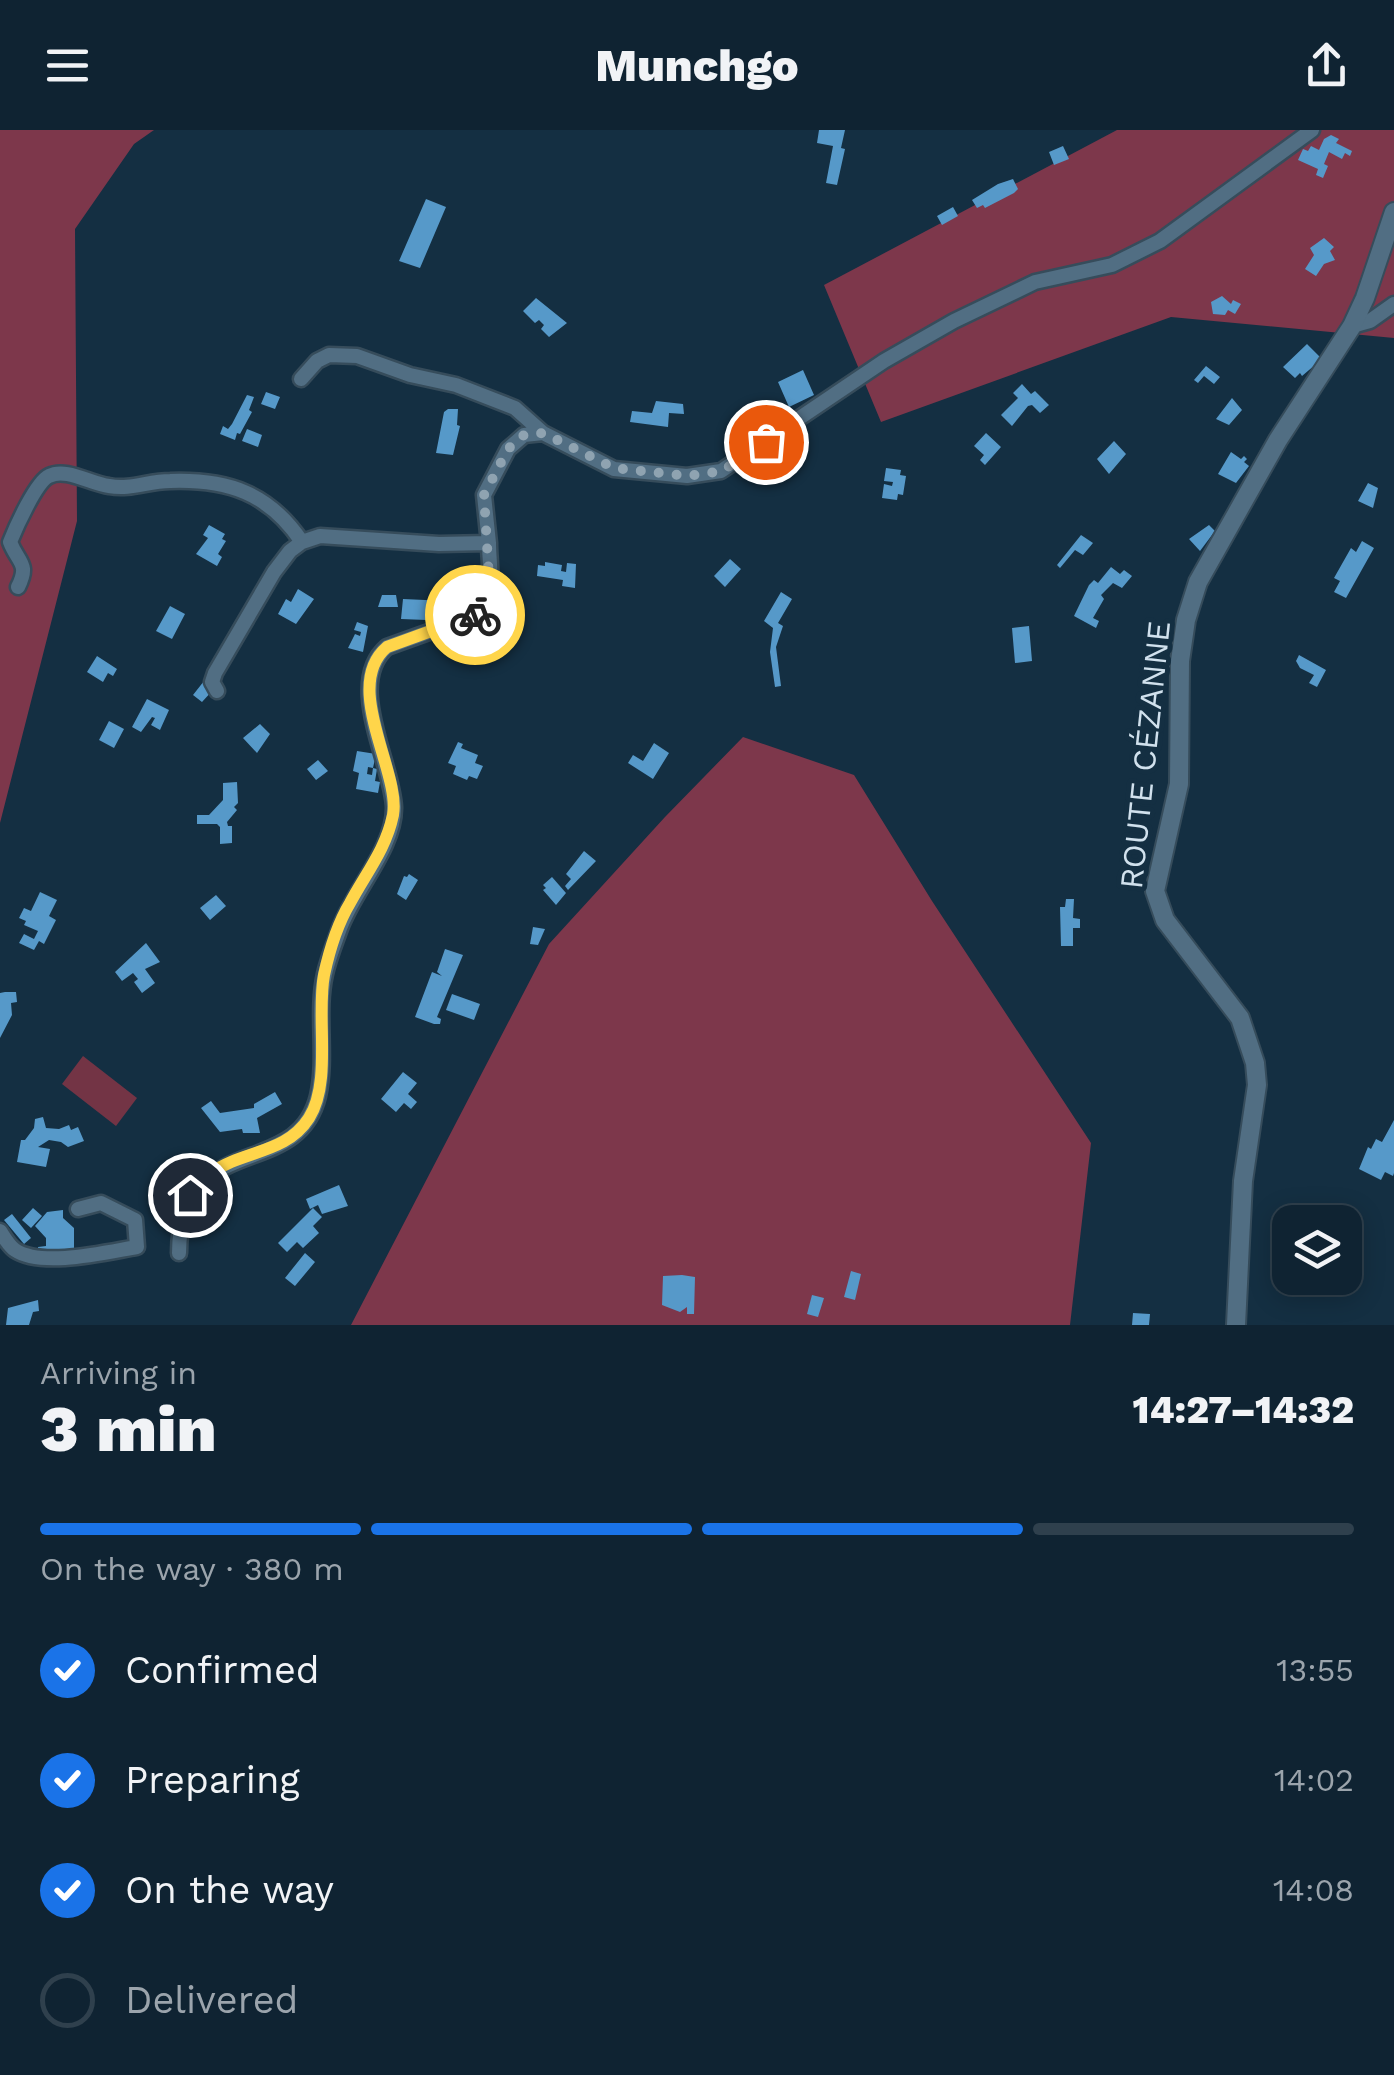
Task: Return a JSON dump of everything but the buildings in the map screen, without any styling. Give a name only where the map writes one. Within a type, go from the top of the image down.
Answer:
[{"type":"street","points":[[301,378],[317,361],[340,354],[456,385],[515,408],[543,433],[614,468],[688,476],[722,471],[884,361],[954,321],[1036,282],[1112,265],[1160,241],[1312,130]]},
{"type":"street","name":"ROUTE CÉZANNE","points":[[1236,1325],[1243,1181],[1257,1085],[1255,1064],[1240,1018],[1166,920],[1155,891],[1179,784],[1180,660],[1186,620],[1198,582],[1278,440],[1352,326],[1394,212]]},
{"type":"street","points":[[1352,326],[1370,322],[1394,304]]},
{"type":"street","points":[[178,1253],[190,1195],[212,1172],[286,1142],[309,1118],[318,1094],[324,976],[348,906],[388,838],[394,808],[372,718],[371,688],[378,654],[387,647],[476,614],[484,607],[490,595],[484,495],[508,449],[524,435],[543,433]]},
{"type":"street","points":[[18,587],[23,565],[10,542],[39,485],[55,474],[133,488],[168,481],[225,486],[250,493],[276,509],[302,542]]},
{"type":"street","points":[[216,691],[212,682],[215,673],[274,572],[302,542],[320,536],[439,544],[489,543]]},
{"type":"street","points":[[0,1231],[14,1250],[36,1257],[77,1257],[137,1247],[135,1220],[101,1203],[78,1210]]},
{"type":"shaded area","points":[[0,130],[154,130],[134,144],[75,229],[77,521],[0,823]]},
{"type":"shaded area","points":[[1117,130],[1394,130],[1394,338],[1171,317],[881,422],[824,285]]},
{"type":"shaded area","points":[[743,737],[854,775],[1091,1143],[1070,1325],[351,1325],[549,944]]},
{"type":"shaded area","points":[[83,1056],[137,1098],[116,1126],[62,1084]]},
{"type":"way so far","points":[[475,615],[490,595],[484,495],[508,449],[524,435],[543,433],[614,468],[688,476],[722,471],[766,442]]},
{"type":"route","points":[[190,1195],[212,1172],[286,1142],[309,1118],[318,1094],[324,976],[348,906],[388,838],[394,808],[372,718],[371,688],[378,654],[387,647],[475,615]]}]
